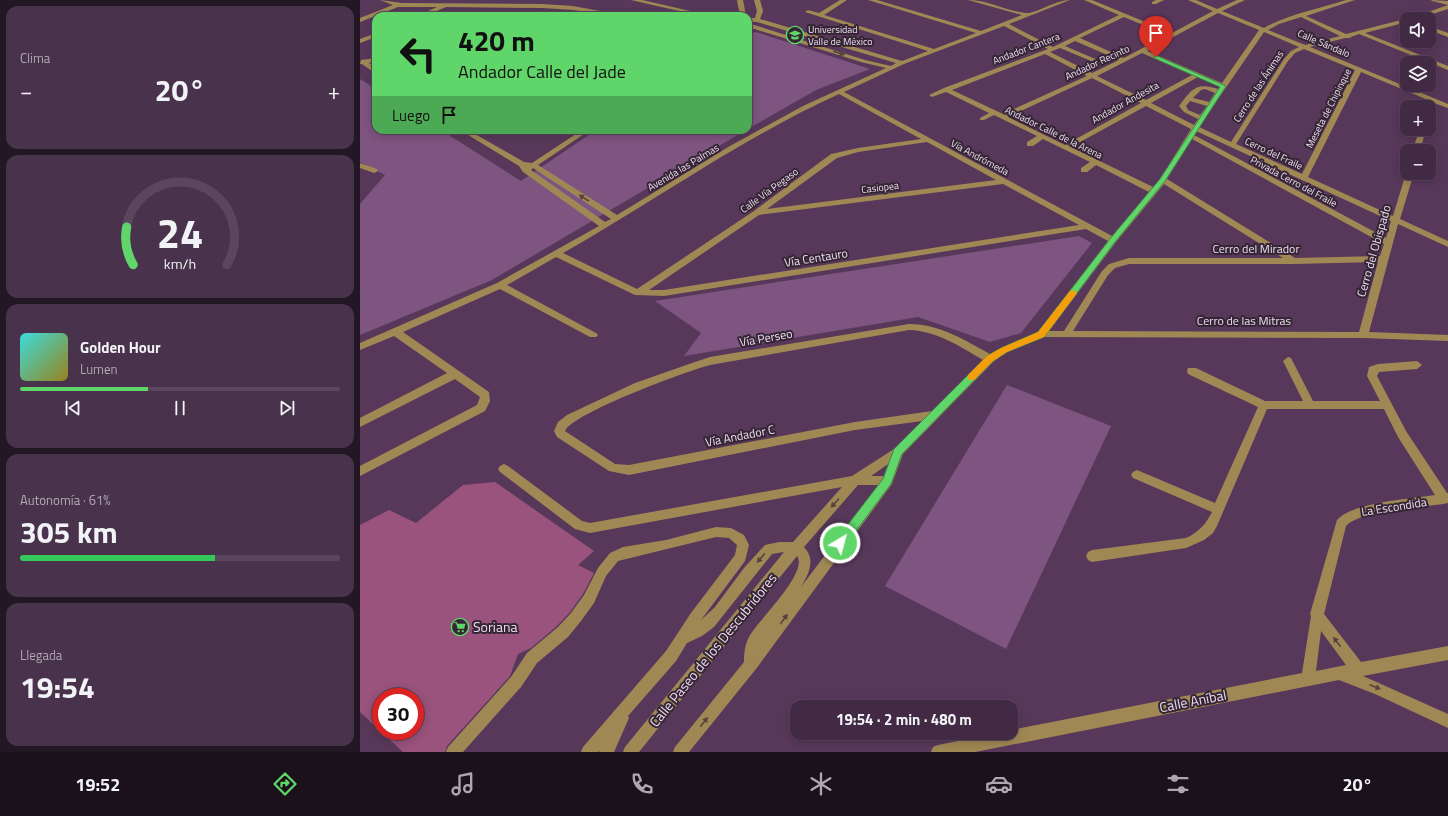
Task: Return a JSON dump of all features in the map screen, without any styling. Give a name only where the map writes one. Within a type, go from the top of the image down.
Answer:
[{"type":"street","points":[[383,0],[398,4],[542,6],[584,12]]},
{"type":"street","points":[[379,12],[410,0]]},
{"type":"street","points":[[634,0],[690,12]]},
{"type":"street","points":[[740,0],[742,12]]},
{"type":"street","points":[[757,20],[760,11],[758,0]]},
{"type":"street","points":[[820,15],[844,0]]},
{"type":"street","points":[[871,0],[983,33]]},
{"type":"street","points":[[971,0],[1027,15]]},
{"type":"street","name":"Avenida las Palmas","points":[[360,348],[500,285],[617,219],[740,144],[805,107],[902,63],[1067,0]]},
{"type":"street","points":[[1087,0],[1172,35]]},
{"type":"street","points":[[1154,3],[1162,0]]},
{"type":"street","name":"Calle Sándalo","points":[[1191,0],[1307,46],[1448,106]]},
{"type":"street","name":"Andador Recinto","points":[[1002,117],[1124,60],[1217,10],[1242,0]]},
{"type":"street","points":[[1264,29],[1300,15],[1352,0]]},
{"type":"street","points":[[1437,1],[1448,5]]},
{"type":"street","points":[[430,12],[449,4]]},
{"type":"street","points":[[1430,12],[1448,5]]},
{"type":"street","points":[[808,12],[935,51]]},
{"type":"street","points":[[360,20],[372,15]]},
{"type":"street","name":"Andador Cantera","points":[[932,95],[1053,50],[1124,15]]},
{"type":"street","points":[[1300,15],[1348,37]]},
{"type":"street","points":[[752,20],[757,20],[902,63]]},
{"type":"street","name":"Cerro de las Ánimas","points":[[1232,145],[1286,60],[1293,52],[1307,46],[1348,37],[1400,22]]},
{"type":"street","points":[[1004,24],[1053,50]]},
{"type":"street","points":[[752,26],[856,59],[893,68]]},
{"type":"street","points":[[770,32],[779,27]]},
{"type":"street","name":"Calle Paseo de los Descubridores","points":[[630,752],[796,547],[855,480],[898,452],[990,359],[1004,350],[1041,334],[1112,240],[1163,180],[1201,118],[1264,29]]},
{"type":"street","points":[[1436,31],[1448,35]]},
{"type":"street","points":[[1361,33],[1448,68]]},
{"type":"street","points":[[360,41],[372,36]]},
{"type":"street","points":[[1076,38],[1124,60]]},
{"type":"street","points":[[1061,46],[1098,62]]},
{"type":"street","points":[[1142,51],[1197,75],[1221,89]]},
{"type":"street","name":"Cerro del Fraile","points":[[1046,52],[1195,128],[1448,244]]},
{"type":"street","points":[[362,62],[372,61]]},
{"type":"street","points":[[362,62],[372,69]]},
{"type":"street","name":"Meseta de Chipinque","points":[[1304,178],[1359,69]]},
{"type":"street","name":"Andador Andesita","points":[[1064,148],[1197,75]]},
{"type":"street","points":[[1201,118],[1182,106],[1199,88],[1221,89]]},
{"type":"street","name":"Andador Calle de la Arena","points":[[946,89],[1094,163],[1154,191]]},
{"type":"street","name":"Vía Andrómeda","points":[[838,91],[1112,240]]},
{"type":"street","points":[[1189,99],[1210,105]]},
{"type":"street","points":[[982,119],[994,113]]},
{"type":"street","points":[[470,134],[617,219]]},
{"type":"street","points":[[527,166],[578,134]]},
{"type":"street","name":"Privada Cerro del Fraile","points":[[1191,136],[1389,243]]},
{"type":"street","points":[[1030,144],[1041,137]]},
{"type":"street","name":"Calle Vía Pegaso","points":[[638,293],[757,213],[839,154],[927,140]]},
{"type":"street","points":[[1084,170],[1094,163]]},
{"type":"street","points":[[360,165],[374,171]]},
{"type":"street","points":[[527,166],[605,226]]},
{"type":"street","points":[[1163,180],[1293,261]]},
{"type":"street","name":"Cerro del Obispado","points":[[1362,335],[1383,259],[1408,180]]},
{"type":"street","name":"Casiopea","points":[[757,213],[1006,181]]},
{"type":"street","name":"Vía Centauro","points":[[557,254],[638,293],[664,293],[705,288],[1087,226]]},
{"type":"street","name":"Cerro del Mirador","points":[[1067,333],[1105,273],[1112,266],[1129,261],[1293,261],[1383,259]]},
{"type":"street","points":[[500,285],[593,335]]},
{"type":"street","name":"Vía Perseo","points":[[561,434],[559,431],[560,427],[578,415],[652,379],[679,369],[710,361],[917,326],[935,330],[990,359]]},
{"type":"street","points":[[360,471],[481,408],[486,401],[485,395],[396,332]]},
{"type":"street","name":"Cerro de las Mitras","points":[[1041,334],[1362,335],[1448,338]]},
{"type":"street","points":[[1288,361],[1310,405]]},
{"type":"street","points":[[1417,365],[1381,368],[1373,370],[1372,376],[1386,405],[1419,463],[1446,499]]},
{"type":"street","points":[[1192,371],[1264,405],[1386,405]]},
{"type":"street","points":[[360,423],[455,374]]},
{"type":"street","points":[[1092,556],[1186,543],[1195,540],[1211,526],[1264,405]]},
{"type":"street","name":"Vía Andador C","points":[[561,434],[613,468],[629,470],[855,426],[934,415]]},
{"type":"street","name":"Calle Paseo de los Descubridores","points":[[680,752],[751,664],[888,481],[898,452]]},
{"type":"street","points":[[504,468],[574,521],[590,528],[855,480],[888,481]]},
{"type":"street","points":[[1138,475],[1218,509]]},
{"type":"street","name":"La Escondida","points":[[1308,679],[1311,642],[1316,614],[1341,524],[1344,520],[1356,513],[1364,511],[1446,499]]},
{"type":"street","points":[[453,752],[516,682],[532,658],[563,632],[576,617],[589,599],[602,572],[614,557],[623,553],[666,545],[716,532],[731,532],[742,542],[743,549],[741,557],[696,616],[684,638],[626,709],[588,752]]},
{"type":"street","points":[[684,638],[693,635],[711,620],[769,549],[779,547],[796,547]]},
{"type":"street","name":"Calle Paseo de los Descubridores","points":[[751,664],[751,649],[755,639],[799,580],[805,566],[804,556],[796,547]]},
{"type":"street","points":[[1316,614],[1358,670]]},
{"type":"street","name":"Calle Aníbal","points":[[938,752],[1448,653]]},
{"type":"street","points":[[1339,673],[1378,688],[1448,721]]},
{"type":"street","points":[[606,752],[626,709]]},
{"type":"shaded area","points":[[756,32],[870,69],[816,90],[752,127],[752,33]]},
{"type":"shaded area","points":[[360,79],[372,86],[372,134],[447,134],[521,181],[590,134],[739,134],[492,280],[360,335],[360,204],[385,175],[360,162]]},
{"type":"shaded area","points":[[1079,236],[1092,243],[1021,333],[990,342],[918,317],[684,356],[701,333],[655,301]]},
{"type":"shaded area","points":[[1007,385],[1111,426],[1006,649],[885,586]]},
{"type":"building","name":"Soriana","points":[[495,482],[594,551],[578,565],[594,573],[583,594],[570,612],[557,626],[531,648],[518,654],[510,676],[447,746],[445,752],[403,752],[390,740],[424,740],[424,688],[372,688],[372,723],[360,712],[360,525],[389,510],[416,523],[463,485]]},
{"type":"slow traffic","points":[[971,377],[990,359],[1004,350],[1041,334],[1073,293]]},
{"type":"place","name":"Universidad Valle de México","points":[[795,35]]},
{"type":"place","name":"Soriana","points":[[460,627]]},
{"type":"route","points":[[840,543],[888,481],[898,452],[990,359],[1020,342],[1041,334],[1112,240],[1163,180],[1223,86],[1156,57]]}]
